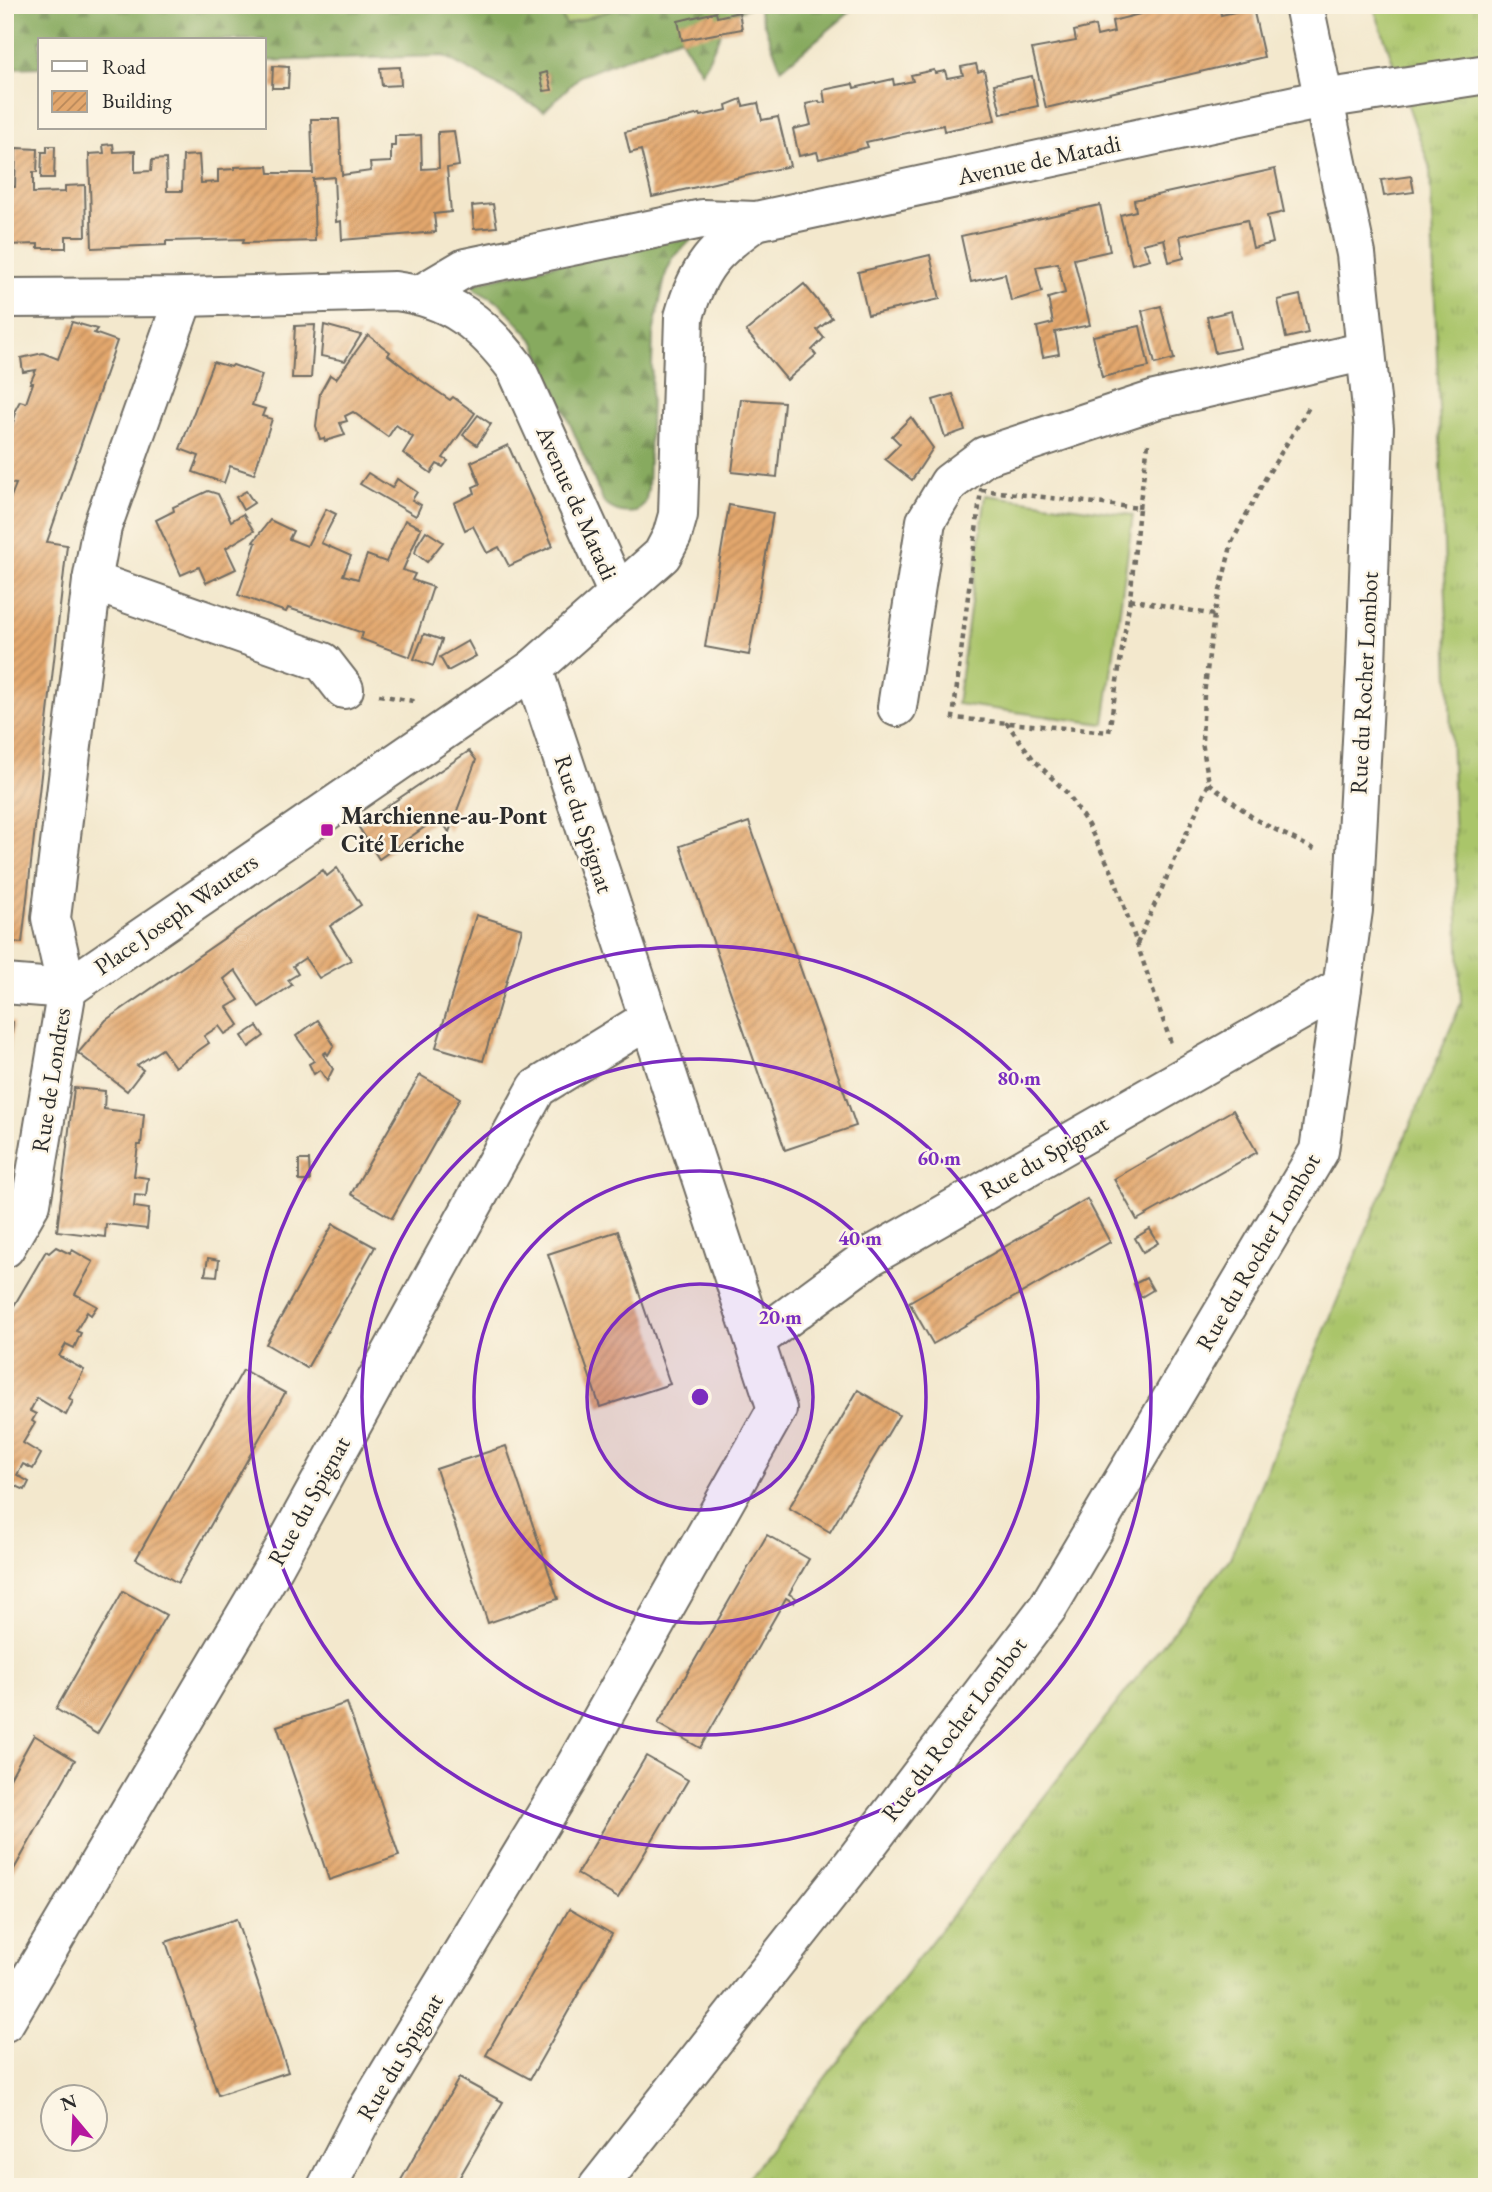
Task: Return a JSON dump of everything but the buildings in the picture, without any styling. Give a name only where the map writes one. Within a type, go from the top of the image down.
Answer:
[{"type":"street","name":"Rue du Rocher Lombot","points":[[598,2187],[843,1876],[1048,1607],[1319,1151],[1353,910],[1374,428],[1356,254],[1304,5]]},
{"type":"street","name":"Avenue de Matadi","points":[[421,294],[465,268],[702,219],[756,221],[1323,99],[1487,74]]},
{"type":"street","name":"Avenue de Matadi","points":[[5,298],[184,297],[395,291],[436,299],[481,328],[497,343],[516,368],[618,594],[662,555],[673,536],[678,515],[684,317],[691,291],[706,263],[729,240],[756,221]]},
{"type":"street","name":"Place Joseph Wauters","points":[[184,297],[102,527],[92,581],[51,918],[66,989],[533,669],[618,594]]},
{"type":"street","points":[[897,706],[926,521],[949,483],[985,456],[1155,400],[1366,351]]},
{"type":"street","points":[[92,581],[323,662],[344,689]]},
{"type":"street","name":"Rue du Spignat","points":[[327,2187],[371,2104],[570,1775],[777,1409],[533,669]]},
{"type":"street","points":[[5,985],[66,989]]},
{"type":"street","name":"Rue du Spignat","points":[[755,1341],[869,1257],[1342,987]]},
{"type":"street","name":"Rue de Londres","points":[[5,1248],[31,1202],[66,989]]},
{"type":"street","name":"Rue du Spignat","points":[[5,2022],[275,1565],[537,1088],[649,1019]]},
{"type":"path","points":[[1138,944],[1209,783],[1202,742],[1204,695],[1214,615],[1232,542],[1265,479],[1305,416],[1324,379],[1323,361]]},
{"type":"path","points":[[1139,509],[981,490],[953,718],[1109,733],[1130,599],[1139,509],[1155,400]]},
{"type":"path","points":[[1130,599],[1214,615]]},
{"type":"path","points":[[1006,722],[1034,760],[1067,793],[1088,825],[1113,874],[1172,1048],[1187,1076]]},
{"type":"path","points":[[1209,783],[1256,820],[1311,849],[1356,861]]},
{"type":"green space","points":[[5,5],[556,5],[566,25],[628,5],[754,5],[729,16],[702,73],[680,37],[580,76],[544,111],[444,56],[266,61],[266,38],[38,38],[38,67],[5,68]]},
{"type":"green space","points":[[556,5],[628,5],[565,25]]},
{"type":"green space","points":[[757,5],[829,5],[849,13],[781,69]]},
{"type":"green space","points":[[1373,5],[1487,5],[1487,2187],[740,2187],[1230,1558],[1461,1003],[1430,168]]},
{"type":"green space","points":[[702,229],[673,258],[666,273],[653,334],[648,490],[645,503],[637,512],[619,512],[604,503],[535,342],[501,304],[476,290],[473,284]]},
{"type":"green space","points":[[986,495],[1133,515],[1104,724],[957,704]]},
{"type":"place","name":"Marchienne-au-Pont Cité Leriche","points":[[327,830]]}]
